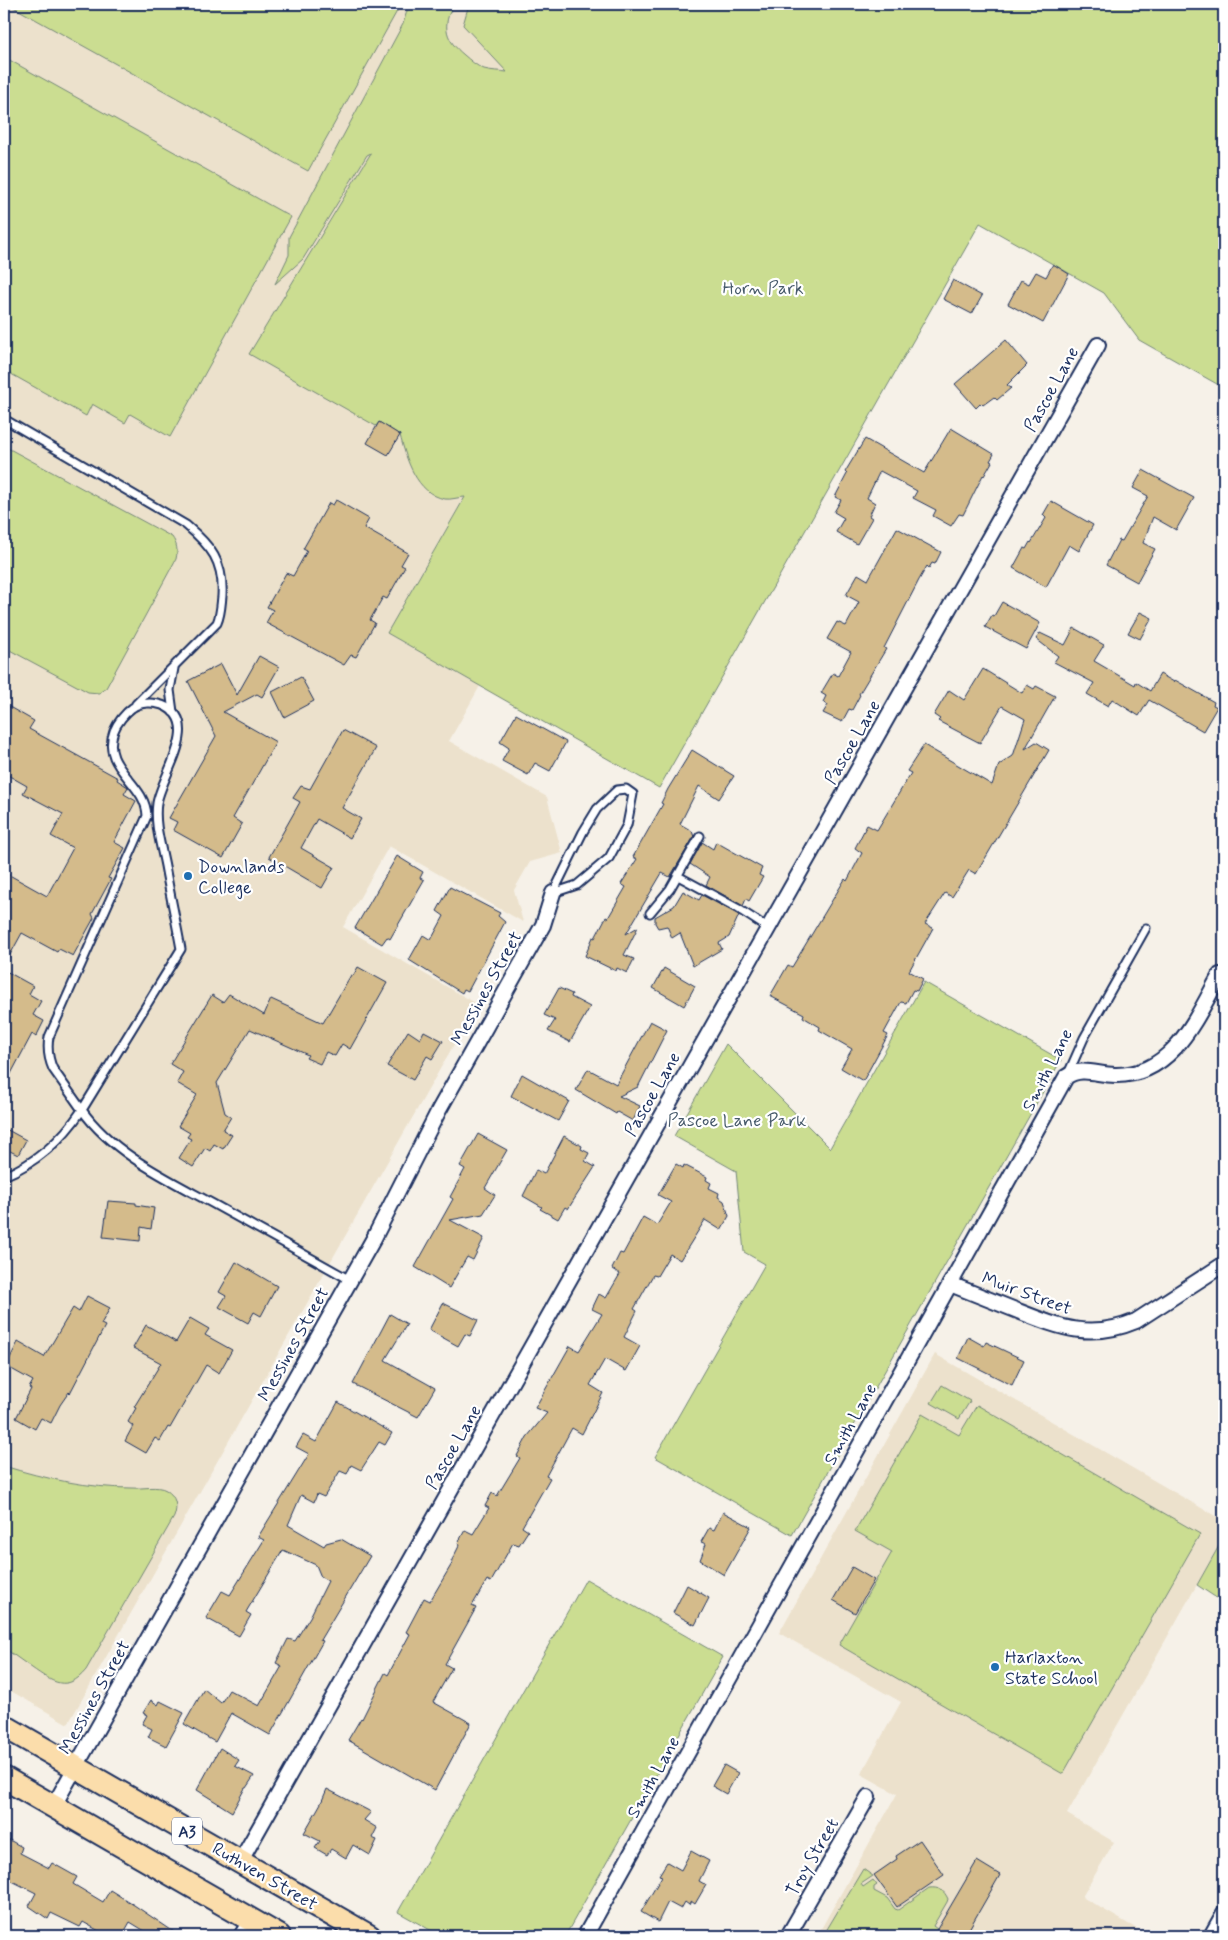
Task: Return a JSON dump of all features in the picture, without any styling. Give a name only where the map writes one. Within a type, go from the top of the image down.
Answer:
[{"type":"highway","name":"Ruthven Street","points":[[4,1726],[369,1936]]},
{"type":"highway","points":[[4,1778],[246,1928],[280,1936]]},
{"type":"street","name":"Pascoe Lane","points":[[240,1862],[1098,345]]},
{"type":"street","name":"Messines Street","points":[[53,1807],[374,1238],[439,1110],[543,925],[553,893]]},
{"type":"street","points":[[1066,1077],[1077,1071],[1084,1070],[1103,1074],[1126,1075],[1150,1068],[1161,1061],[1171,1054],[1184,1039],[1220,975]]},
{"type":"street","name":"Smith Lane","points":[[585,1936],[1066,1077]]},
{"type":"street","name":"Muir Street","points":[[950,1284],[1051,1324],[1083,1331],[1099,1331],[1124,1326],[1136,1321],[1224,1264]]},
{"type":"street","name":"Troy Street","points":[[788,1936],[868,1797]]},
{"type":"street","points":[[1211,1936],[1224,1913]]},
{"type":"lane","points":[[4,419],[174,517],[197,534],[214,554],[219,565],[222,584],[219,617],[213,628],[118,722],[112,738],[111,747],[116,763],[144,801],[147,816],[49,1037],[48,1056],[53,1069],[82,1110],[117,1145],[152,1170],[350,1280]]},
{"type":"lane","points":[[173,712],[170,690],[175,666]]},
{"type":"lane","points":[[4,1176],[29,1164],[54,1146],[64,1135],[82,1110],[181,949],[156,821],[158,799],[180,738],[179,718],[173,712],[158,704],[149,703],[133,707]]},
{"type":"lane","points":[[626,789],[633,794],[627,826],[609,858],[577,885],[553,893],[583,832],[597,809],[617,790],[626,789]]},
{"type":"lane","points":[[650,913],[670,889],[700,836]]},
{"type":"lane","points":[[678,876],[737,908],[768,928]]},
{"type":"lane","name":"Smith Lane","points":[[1066,1077],[1084,1038],[1146,928]]},
{"type":"shaded area","name":"Downlands College","points":[[4,4],[746,4],[387,633],[480,686],[449,741],[547,797],[562,853],[530,862],[514,890],[523,922],[389,846],[343,927],[477,1004],[68,1724],[4,1687]]},
{"type":"shaded area","name":"Harlaxton State School","points":[[935,1354],[1224,1521],[1224,1537],[1067,1814],[1114,1842],[1082,1897],[1149,1936],[817,1936],[897,1794],[861,1774],[901,1702],[779,1633]]},
{"type":"green space","points":[[8,4],[401,4],[308,171]]},
{"type":"green space","name":"Horn Park","points":[[409,4],[454,4],[447,26],[449,38],[453,44],[481,68],[507,72],[463,25],[469,4],[1224,4],[1224,388],[1139,340],[1104,293],[980,223],[659,788],[387,633],[465,497],[445,499],[435,496],[427,490],[420,483],[409,464],[400,435],[379,422],[376,426],[249,354],[371,153],[367,155],[303,259],[275,284],[289,255],[289,237],[403,24]]},
{"type":"green space","points":[[4,57],[291,217],[170,437],[130,414],[125,423],[92,404],[86,416],[4,370]]},
{"type":"green space","points":[[4,446],[172,537],[175,542],[177,550],[176,559],[106,688],[99,693],[88,692],[4,647]]},
{"type":"green space","name":"Pascoe Lane Park","points":[[924,982],[1061,1060],[792,1535],[655,1457],[765,1264],[744,1252],[736,1171],[674,1136],[726,1044],[830,1148]]},
{"type":"green space","points":[[942,1385],[970,1401],[959,1419],[931,1403]]},
{"type":"green space","points":[[977,1405],[1200,1534],[1063,1774],[839,1645],[892,1552],[855,1531],[922,1414],[959,1435]]},
{"type":"green space","points":[[4,1466],[51,1479],[83,1484],[116,1488],[154,1487],[169,1492],[175,1502],[174,1517],[86,1670],[79,1677],[66,1683],[53,1681],[4,1648]]},
{"type":"green space","points":[[1224,1537],[1224,1603],[1197,1585]]},
{"type":"green space","points":[[586,1579],[723,1657],[565,1936],[441,1936],[398,1912]]},
{"type":"green space","points":[[863,1869],[873,1876],[861,1884],[863,1887],[873,1880],[877,1885],[874,1887],[874,1891],[887,1898],[895,1909],[898,1910],[929,1888],[943,1891],[948,1899],[933,1926],[937,1929],[933,1936],[823,1936]]},
{"type":"building","points":[[1053,264],[1069,274],[1043,323],[1008,304],[1021,280],[1029,284],[1036,272],[1046,277]]},
{"type":"building","points":[[953,280],[982,296],[972,314],[943,299]]},
{"type":"building","points":[[1006,340],[1027,365],[1007,385],[1011,388],[997,400],[994,397],[983,405],[981,403],[976,408],[955,384]]},
{"type":"building","points":[[379,422],[400,435],[388,455],[367,443]]},
{"type":"building","points":[[951,428],[994,454],[990,461],[992,462],[983,475],[963,515],[959,514],[951,526],[933,516],[936,510],[913,498],[917,491],[880,471],[867,498],[875,503],[869,516],[872,518],[857,544],[836,532],[844,518],[834,512],[841,500],[835,497],[847,474],[845,472],[865,439],[924,473]]},
{"type":"building","points":[[1143,470],[1194,498],[1176,530],[1153,517],[1143,543],[1155,549],[1137,582],[1106,565],[1119,540],[1122,541],[1148,496],[1133,488]]},
{"type":"building","points":[[336,500],[369,519],[364,528],[408,553],[401,565],[405,567],[387,599],[383,597],[370,620],[375,623],[356,657],[351,655],[344,665],[266,623],[273,610],[267,607],[286,573],[293,576],[307,551],[303,549],[329,503],[333,505]]},
{"type":"building","points":[[1051,501],[1093,525],[1079,551],[1069,545],[1046,587],[1013,568],[1024,548],[1026,549],[1031,543],[1046,518],[1043,515]]},
{"type":"building","points":[[897,528],[941,552],[935,564],[932,563],[929,568],[927,566],[884,648],[886,649],[859,694],[852,710],[849,709],[842,722],[823,713],[828,705],[823,702],[826,696],[821,693],[833,673],[838,676],[851,652],[827,639],[837,622],[846,626],[859,602],[846,595],[858,574],[868,580]]},
{"type":"building","points":[[1002,602],[1040,623],[1026,649],[985,627]]},
{"type":"building","points":[[1140,612],[1152,618],[1140,639],[1128,633]]},
{"type":"building","points":[[1074,628],[1104,645],[1094,661],[1135,685],[1136,682],[1150,691],[1160,674],[1174,682],[1175,680],[1214,702],[1213,705],[1217,707],[1203,731],[1149,700],[1139,716],[1112,699],[1108,706],[1087,694],[1094,683],[1054,662],[1058,656],[1036,639],[1040,633],[1065,645]]},
{"type":"building","points":[[259,656],[279,667],[262,697],[257,694],[223,712],[276,742],[233,818],[242,824],[223,858],[173,830],[177,822],[169,818],[216,736],[188,681],[221,664],[237,695]]},
{"type":"building","points":[[983,669],[1022,693],[1027,685],[1034,689],[1036,686],[1055,696],[1025,749],[1036,742],[1049,750],[976,874],[969,870],[952,897],[945,893],[925,924],[933,928],[909,971],[923,979],[917,991],[913,990],[906,1003],[901,1002],[884,1033],[888,1035],[863,1081],[841,1068],[852,1049],[819,1030],[820,1027],[803,1017],[804,1014],[770,996],[788,965],[792,967],[845,879],[847,881],[862,853],[855,848],[867,825],[877,830],[911,773],[907,771],[924,745],[992,785],[999,765],[1013,756],[1025,719],[1002,706],[980,743],[938,721],[940,719],[934,715],[949,690],[964,700]]},
{"type":"building","points":[[301,677],[314,701],[284,717],[272,692]]},
{"type":"building","points":[[4,704],[34,721],[29,729],[118,778],[117,780],[128,787],[124,794],[136,801],[114,842],[125,848],[108,878],[111,879],[92,914],[94,918],[73,956],[59,949],[57,952],[22,933],[4,966],[4,872],[47,896],[73,848],[51,836],[63,814],[23,793],[27,786],[4,773]]},
{"type":"building","points":[[516,714],[566,742],[550,771],[535,763],[528,775],[502,761],[509,748],[500,742]]},
{"type":"building","points":[[343,730],[376,748],[342,808],[361,819],[350,838],[317,819],[301,848],[334,867],[322,888],[269,857],[300,802],[293,798],[301,786],[310,789]]},
{"type":"building","points":[[692,750],[734,776],[719,799],[699,786],[680,824],[692,831],[694,837],[670,877],[662,873],[626,934],[638,927],[624,955],[634,959],[627,973],[617,968],[616,971],[585,956],[593,937],[595,938],[606,917],[608,918],[626,887],[621,884],[637,859],[633,857],[663,804],[661,803],[668,789]]},
{"type":"building","points":[[702,842],[713,849],[716,842],[762,868],[759,875],[763,877],[749,901],[746,899],[743,906],[706,885],[710,877],[690,864]]},
{"type":"building","points":[[397,856],[423,872],[420,878],[424,880],[390,939],[387,937],[382,944],[355,928]]},
{"type":"building","points":[[450,887],[500,913],[498,916],[505,922],[468,991],[464,989],[462,993],[409,960],[423,935],[431,940],[444,916],[437,911]]},
{"type":"building","points":[[683,891],[699,900],[702,895],[739,915],[729,937],[719,943],[722,949],[693,966],[680,933],[672,938],[667,926],[658,928],[655,923],[655,917],[674,906]]},
{"type":"building","points":[[358,967],[387,983],[350,1049],[342,1044],[335,1056],[326,1052],[320,1064],[306,1058],[308,1055],[250,1029],[217,1083],[225,1113],[231,1117],[223,1130],[232,1135],[223,1149],[214,1144],[210,1151],[205,1148],[193,1167],[179,1158],[191,1139],[187,1137],[190,1133],[178,1126],[197,1095],[177,1083],[183,1072],[170,1064],[212,995],[223,1002],[229,994],[264,1015],[271,999],[323,1023],[351,975],[353,976]]},
{"type":"building","points":[[664,968],[695,986],[684,1006],[653,988]]},
{"type":"building","points":[[4,970],[33,986],[29,994],[41,1001],[33,1015],[44,1021],[36,1037],[32,1034],[4,1087]]},
{"type":"building","points":[[559,988],[572,994],[571,997],[590,1007],[570,1042],[548,1031],[555,1020],[544,1015]]},
{"type":"building","points":[[650,1021],[667,1030],[638,1087],[619,1096],[640,1106],[633,1121],[617,1112],[616,1114],[576,1090],[588,1069],[616,1084]]},
{"type":"building","points":[[408,1031],[420,1039],[424,1031],[443,1041],[432,1059],[427,1056],[413,1080],[387,1066]]},
{"type":"building","points":[[522,1074],[569,1101],[558,1121],[511,1096]]},
{"type":"building","points":[[4,1128],[26,1140],[18,1155],[4,1148]]},
{"type":"building","points":[[478,1134],[507,1150],[485,1188],[495,1195],[483,1214],[450,1220],[484,1238],[473,1260],[467,1257],[449,1288],[415,1267],[453,1199],[450,1197],[465,1169],[460,1166]]},
{"type":"building","points":[[564,1136],[582,1146],[581,1149],[589,1153],[585,1161],[595,1167],[568,1209],[565,1207],[558,1219],[540,1209],[542,1207],[523,1196],[536,1170],[544,1174]]},
{"type":"building","points":[[676,1164],[683,1168],[684,1165],[707,1177],[706,1180],[711,1183],[709,1188],[719,1193],[718,1197],[724,1201],[729,1216],[721,1230],[705,1220],[680,1260],[670,1254],[657,1276],[653,1275],[634,1309],[637,1311],[624,1337],[640,1346],[626,1371],[605,1359],[590,1385],[603,1393],[582,1434],[572,1428],[546,1476],[550,1478],[522,1527],[528,1531],[519,1545],[513,1543],[491,1582],[487,1580],[472,1606],[476,1608],[445,1664],[452,1668],[433,1702],[471,1723],[435,1790],[348,1740],[362,1719],[385,1673],[388,1675],[410,1634],[406,1632],[424,1598],[430,1601],[453,1562],[451,1562],[465,1530],[473,1534],[489,1508],[485,1506],[492,1493],[497,1496],[520,1458],[517,1456],[527,1437],[547,1413],[535,1408],[570,1346],[579,1351],[602,1314],[592,1309],[599,1294],[606,1298],[620,1274],[612,1269],[620,1253],[623,1254],[643,1217],[657,1225],[671,1202],[658,1195]]},
{"type":"building","points":[[108,1201],[136,1203],[136,1205],[154,1208],[151,1229],[141,1227],[140,1241],[103,1237]]},
{"type":"building","points":[[236,1262],[277,1286],[261,1316],[254,1312],[248,1323],[219,1307],[226,1296],[219,1292]]},
{"type":"building","points":[[87,1296],[110,1308],[101,1324],[105,1326],[70,1393],[60,1405],[51,1423],[41,1418],[35,1429],[16,1418],[31,1389],[29,1388],[33,1381],[6,1366],[18,1342],[44,1357],[73,1308],[79,1312]]},
{"type":"building","points":[[443,1303],[478,1320],[470,1336],[465,1334],[458,1346],[429,1330]]},
{"type":"building","points":[[390,1314],[407,1324],[385,1360],[435,1388],[418,1417],[353,1384]]},
{"type":"building","points":[[190,1318],[209,1329],[205,1335],[232,1350],[219,1373],[206,1365],[170,1428],[168,1427],[160,1441],[155,1438],[146,1453],[125,1441],[133,1426],[128,1422],[136,1408],[134,1407],[161,1363],[133,1348],[146,1325],[176,1342]]},
{"type":"building","points":[[968,1337],[984,1346],[986,1342],[1024,1360],[1012,1385],[958,1358]]},
{"type":"building","points":[[338,1402],[392,1433],[385,1445],[379,1442],[361,1470],[351,1465],[347,1474],[340,1471],[324,1497],[317,1494],[314,1502],[301,1495],[288,1525],[324,1546],[326,1543],[341,1539],[370,1556],[320,1640],[323,1641],[270,1735],[231,1713],[215,1742],[184,1724],[204,1689],[221,1703],[229,1690],[259,1706],[282,1666],[276,1663],[288,1639],[295,1641],[310,1617],[328,1581],[321,1577],[316,1565],[283,1550],[246,1612],[251,1615],[239,1636],[206,1618],[222,1591],[230,1595],[264,1540],[258,1537],[309,1454],[296,1447],[303,1435],[316,1442]]},
{"type":"building","points":[[723,1512],[751,1527],[724,1575],[700,1560],[706,1544],[701,1542],[709,1528],[714,1530]]},
{"type":"building","points":[[852,1567],[874,1580],[855,1613],[833,1600]]},
{"type":"building","points":[[687,1585],[709,1598],[695,1625],[673,1613]]},
{"type":"building","points":[[151,1700],[158,1705],[160,1701],[184,1713],[166,1746],[148,1737],[152,1729],[142,1724],[147,1715],[143,1713]]},
{"type":"building","points":[[220,1748],[239,1760],[235,1766],[254,1776],[232,1812],[197,1790]]},
{"type":"building","points":[[724,1765],[738,1773],[726,1794],[712,1786]]},
{"type":"building","points":[[327,1789],[371,1812],[364,1820],[377,1828],[372,1838],[377,1840],[370,1855],[353,1845],[346,1858],[331,1849],[327,1855],[315,1848],[320,1841],[304,1833]]},
{"type":"building","points":[[4,1837],[22,1847],[20,1853],[49,1868],[52,1863],[77,1877],[73,1884],[103,1902],[110,1890],[180,1936],[153,1936],[130,1922],[122,1936],[108,1936],[83,1922],[80,1927],[51,1913],[48,1919],[29,1906],[36,1893],[4,1877]]},
{"type":"building","points":[[920,1840],[944,1875],[897,1907],[874,1875],[897,1859],[896,1856]]},
{"type":"building","points":[[691,1851],[709,1861],[699,1881],[706,1885],[695,1904],[691,1901],[689,1905],[685,1902],[681,1909],[668,1902],[658,1922],[641,1912],[662,1876],[659,1875],[667,1862],[681,1870]]},
{"type":"building","points":[[977,1861],[1000,1875],[965,1936],[933,1936]]},
{"type":"place","name":"Downlands College","points":[[188,876]]},
{"type":"place","name":"Harlaxton State School","points":[[995,1667]]}]
